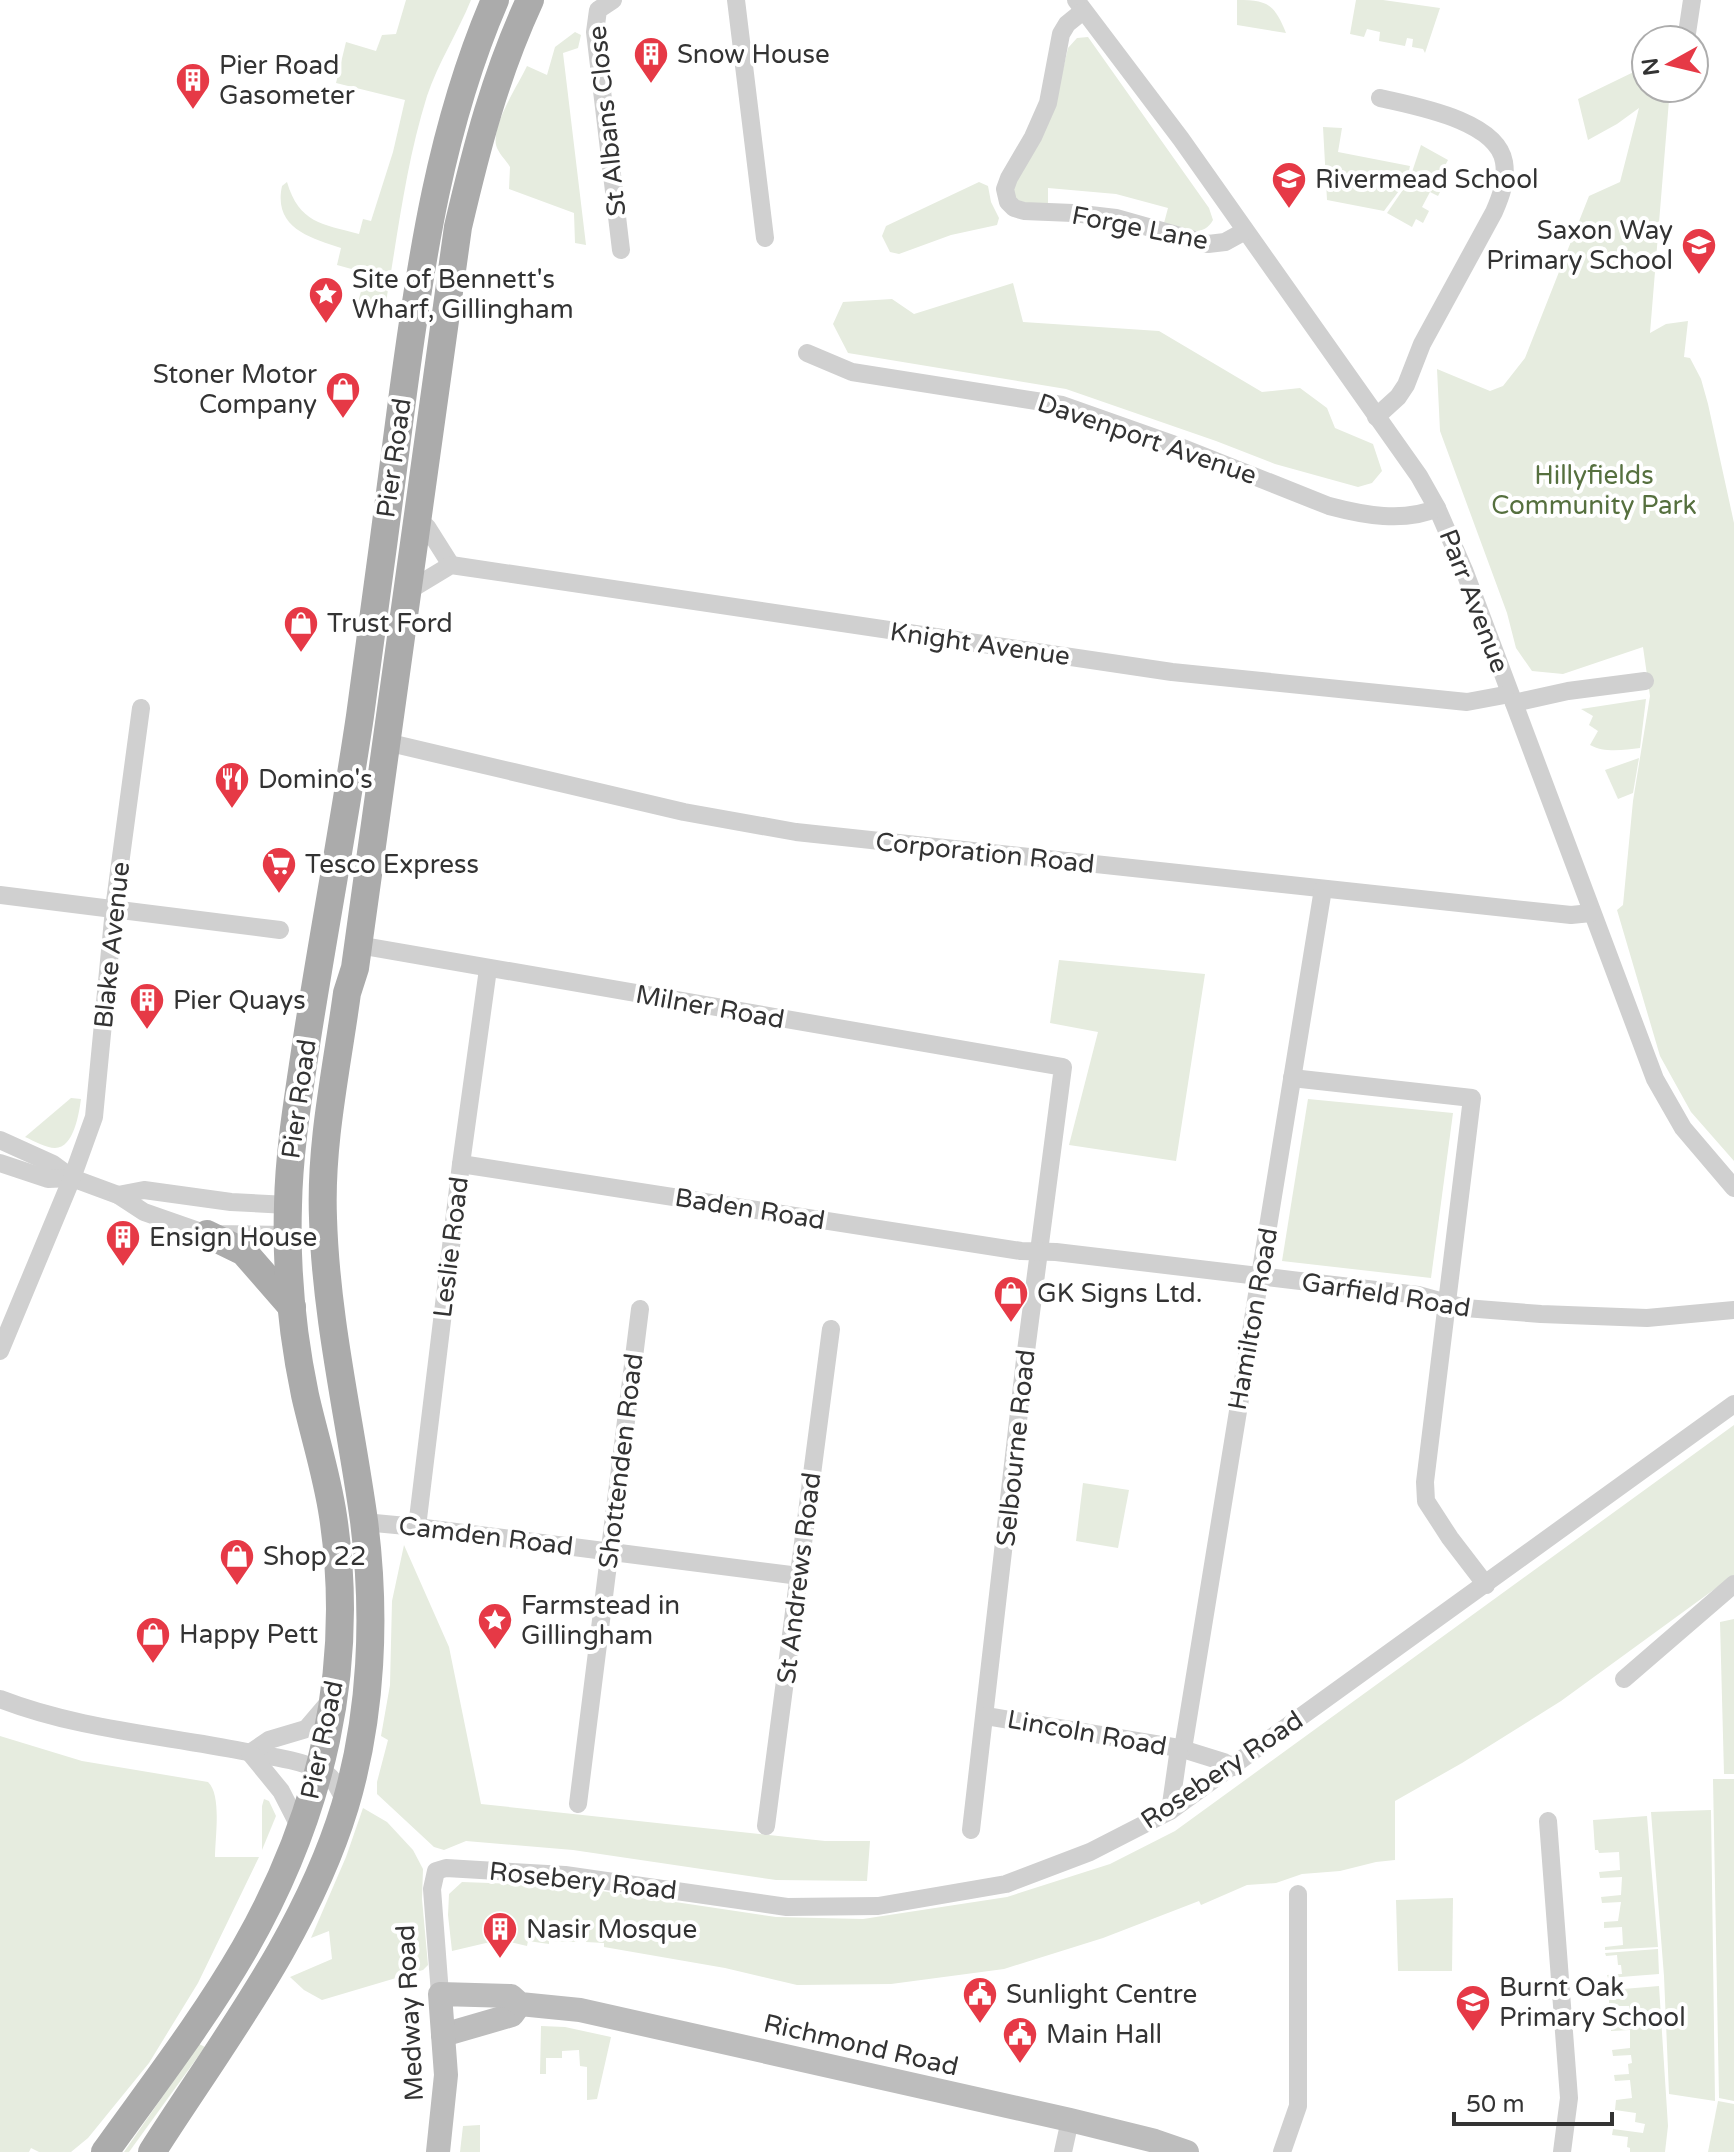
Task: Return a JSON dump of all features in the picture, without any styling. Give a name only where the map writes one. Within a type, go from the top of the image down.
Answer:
[{"type":"main road","name":"Pier Road","points":[[105,2152],[196,2025],[263,1915],[301,1830],[320,1770],[335,1695],[340,1617],[333,1515],[300,1369],[292,1307],[287,1235],[294,1128],[360,713],[430,213],[454,113],[495,0]]},
{"type":"main road","name":"Pier Road","points":[[152,2152],[283,1949],[320,1874],[346,1803],[361,1731],[368,1672],[370,1607],[364,1522],[333,1331],[323,1220],[324,1159],[347,993],[355,968],[458,227],[499,72],[530,0]]},
{"type":"main road","points":[[288,1205],[323,1220]]},
{"type":"main road","points":[[287,1235],[323,1220]]},
{"type":"main road","points":[[207,1234],[244,1252],[292,1307]]},
{"type":"street","name":"St Albans Close","points":[[613,0],[598,10],[595,32],[621,250]]},
{"type":"street","points":[[736,0],[765,238]]},
{"type":"street","points":[[1688,24],[1692,0]]},
{"type":"street","name":"Forge Lane","points":[[1245,231],[1225,242],[1208,244],[1116,218],[1024,211],[1008,202],[1005,189],[1048,103],[1062,32],[1079,5],[1109,41],[1245,231],[1376,417]]},
{"type":"street","points":[[1376,417],[1406,385],[1422,344],[1494,212],[1503,189],[1504,160],[1489,137],[1440,112],[1380,98]]},
{"type":"street","name":"Davenport Avenue","points":[[807,353],[852,372],[1062,405],[1347,511],[1400,516],[1437,508]]},
{"type":"street","name":"Parr Avenue","points":[[1376,417],[1419,476],[1437,508],[1655,1079],[1683,1128],[1734,1188]]},
{"type":"street","points":[[408,591],[451,565],[427,527],[416,525]]},
{"type":"street","name":"Knight Avenue","points":[[451,565],[1172,672],[1461,702],[1512,699],[1645,681]]},
{"type":"street","name":"Blake Avenue","points":[[0,1351],[94,1117],[114,909],[141,708]]},
{"type":"street","name":"Corporation Road","points":[[386,742],[669,809],[796,832],[1571,915],[1591,913]]},
{"type":"street","name":"Hamilton Road","points":[[1170,1811],[1323,889]]},
{"type":"street","points":[[0,895],[280,930]]},
{"type":"street","name":"Milner Road","points":[[358,945],[1063,1067]]},
{"type":"street","name":"Leslie Road","points":[[417,1527],[488,969]]},
{"type":"street","name":"Selbourne Road","points":[[971,1830],[1063,1067]]},
{"type":"street","points":[[1292,1078],[1472,1098],[1425,1482],[1426,1501],[1486,1585]]},
{"type":"street","points":[[0,1140],[53,1164],[72,1178],[118,1195],[144,1212],[207,1234],[287,1235]]},
{"type":"street","points":[[0,1163],[48,1179],[72,1178]]},
{"type":"street","name":"Baden Road","points":[[461,1164],[1040,1252]]},
{"type":"street","points":[[118,1195],[144,1190],[231,1202],[288,1205]]},
{"type":"street","name":"Garfield Road","points":[[1040,1252],[1418,1295],[1476,1310],[1617,1318],[1734,1310]]},
{"type":"street","name":"Shottenden Road","points":[[578,1804],[640,1309]]},
{"type":"street","name":"St Andrews Road","points":[[766,1826],[831,1329]]},
{"type":"street","name":"Rosebery Road","points":[[436,1871],[446,1868],[565,1875],[787,1907],[878,1906],[1006,1884],[1090,1852],[1170,1811],[1734,1404]]},
{"type":"street","name":"Camden Road","points":[[364,1522],[799,1576]]},
{"type":"street","points":[[1624,1679],[1734,1584]]},
{"type":"street","points":[[250,1753],[269,1740],[306,1729],[335,1695]]},
{"type":"street","points":[[0,1699],[60,1719],[250,1753],[320,1770],[338,1787],[346,1803]]},
{"type":"street","name":"Lincoln Road","points":[[986,1716],[1181,1749],[1233,1767]]},
{"type":"street","points":[[250,1753],[281,1791],[301,1830]]},
{"type":"street","points":[[1548,1821],[1569,2098],[1562,2152]]},
{"type":"street","name":"Medway Road","points":[[436,1871],[432,1889],[446,2075],[438,2152]]},
{"type":"street","points":[[1282,2152],[1298,2106],[1298,1894]]},
{"type":"street","name":"Richmond Road","points":[[440,1994],[511,1996],[520,2004],[580,2010],[1070,2120],[1187,2152]]},
{"type":"street","points":[[443,2035],[512,2015],[520,2004]]},
{"type":"street","points":[[1063,2152],[1070,2120]]},
{"type":"green space","points":[[406,0],[471,0],[427,96],[413,147],[386,302],[364,316],[354,317],[366,273],[337,265],[341,248],[296,229],[283,212],[282,186],[287,182],[298,206],[305,214],[323,224],[359,234],[363,219],[371,221],[393,152],[405,100],[336,83],[346,42],[376,51],[382,35],[396,34]]},
{"type":"green space","points":[[1237,0],[1256,1],[1269,6],[1286,33],[1237,25]]},
{"type":"green space","points":[[1356,0],[1383,0],[1440,8],[1425,53],[1423,49],[1412,47],[1413,39],[1407,38],[1405,46],[1379,41],[1380,32],[1367,29],[1364,37],[1350,34]]},
{"type":"green space","points":[[575,32],[581,35],[578,48],[563,53],[586,245],[575,243],[574,213],[509,189],[510,167],[496,145],[498,126],[527,66],[547,75],[555,47]]},
{"type":"green space","points":[[1088,37],[1209,208],[1213,220],[1203,230],[1191,231],[1164,223],[1168,208],[1116,194],[1048,188],[1048,204],[1026,204],[1016,200],[1012,187],[1055,103],[1068,48],[1077,38]]},
{"type":"green space","name":"Hillyfields Community Park","points":[[1630,74],[1630,104],[1669,104],[1650,333],[1666,324],[1688,321],[1684,357],[1690,358],[1701,379],[1734,523],[1734,1161],[1691,1112],[1660,1056],[1617,910],[1623,905],[1633,801],[1650,696],[1643,647],[1563,674],[1532,671],[1516,648],[1507,613],[1440,431],[1437,369],[1490,391],[1503,386],[1525,358],[1589,196],[1620,182],[1639,108],[1588,140],[1578,99]]},
{"type":"green space","points":[[1323,127],[1342,128],[1338,152],[1410,166],[1407,180],[1384,211],[1327,200]]},
{"type":"green space","points":[[1421,145],[1448,160],[1434,186],[1441,190],[1438,196],[1430,192],[1422,207],[1429,211],[1423,223],[1416,219],[1412,227],[1387,213],[1409,181]]},
{"type":"green space","points":[[979,182],[988,186],[999,218],[997,225],[951,235],[899,254],[890,252],[882,236],[886,226]]},
{"type":"green space","points":[[1013,283],[1023,322],[1159,331],[1262,392],[1300,388],[1327,408],[1335,428],[1373,444],[1382,471],[1372,483],[1358,487],[1275,464],[1066,389],[848,353],[833,324],[843,302],[892,299],[914,314]]},
{"type":"green space","points":[[1646,699],[1640,748],[1608,750],[1590,745],[1598,731],[1589,725],[1593,716],[1581,709]]},
{"type":"green space","points":[[1639,758],[1633,793],[1618,799],[1605,770]]},
{"type":"green space","points":[[1059,960],[1205,974],[1176,1161],[1069,1145],[1098,1032],[1050,1023]]},
{"type":"green space","points":[[71,1098],[81,1099],[74,1129],[67,1142],[51,1148],[25,1137]]},
{"type":"green space","points":[[1308,1099],[1453,1113],[1431,1278],[1282,1261]]},
{"type":"green space","points":[[1734,1425],[1734,1575],[1561,1701],[1395,1801],[1395,1860],[1340,1871],[1302,1874],[1276,1883],[1247,1885],[1201,1905],[1199,1901],[1103,1938],[1004,1969],[891,1984],[797,1985],[725,1968],[604,1947],[604,1943],[586,1942],[586,1939],[579,1938],[577,1942],[549,1941],[549,1944],[528,1941],[527,1946],[510,1942],[503,1946],[486,1943],[452,1951],[449,1894],[462,1882],[568,1886],[776,1917],[863,1919],[1007,1897],[1110,1864],[1175,1831]]},
{"type":"green space","points":[[1083,1483],[1129,1490],[1118,1548],[1076,1541]]},
{"type":"green space","points":[[404,1545],[449,1647],[481,1804],[825,1841],[870,1841],[867,1881],[776,1880],[573,1850],[466,1841],[444,1850],[434,1847],[377,1794],[388,1740],[381,1736],[390,1685],[392,1601]]},
{"type":"green space","points":[[1734,1619],[1734,1774],[1724,1774],[1720,1622]]},
{"type":"green space","points":[[0,1736],[82,1761],[208,1782],[216,1806],[215,1857],[259,1857],[198,1983],[149,2063],[88,2138],[71,2152],[39,2152],[31,2148],[29,2152],[0,2152]]},
{"type":"green space","points":[[1713,1779],[1734,1779],[1734,2101],[1719,2098]]},
{"type":"green space","points":[[264,1799],[269,1801],[276,1816],[262,1850],[262,1806]]},
{"type":"green space","points":[[363,1808],[387,1822],[413,1850],[423,1869],[422,1899],[428,1965],[423,1970],[322,2000],[290,1977],[332,1959],[329,1931],[311,1938],[346,1857]]},
{"type":"green space","points":[[1711,1810],[1715,2101],[1669,2094],[1664,1976],[1651,1812]]},
{"type":"green space","points":[[1647,1816],[1658,1947],[1605,1950],[1605,1947],[1623,1945],[1622,1927],[1604,1928],[1604,1922],[1618,1921],[1621,1902],[1602,1903],[1601,1897],[1621,1895],[1622,1877],[1600,1878],[1599,1872],[1620,1870],[1619,1852],[1599,1853],[1595,1850],[1593,1820]]},
{"type":"green space","points":[[1453,1898],[1452,1971],[1398,1971],[1396,1900]]},
{"type":"green space","points":[[1658,1949],[1659,1974],[1608,1978],[1607,1975],[1622,1974],[1621,1965],[1618,1965],[1617,1955],[1606,1956],[1605,1953]]},
{"type":"green space","points":[[1659,1986],[1668,2126],[1665,2152],[1630,2152],[1628,2137],[1612,2135],[1613,2129],[1643,2133],[1645,2124],[1635,2122],[1636,2113],[1615,2110],[1616,2100],[1632,2098],[1630,2080],[1615,2081],[1614,2075],[1629,2074],[1628,2064],[1632,2063],[1631,2055],[1613,2056],[1612,2050],[1630,2048],[1630,2030],[1611,2031],[1611,2025],[1626,2024],[1625,2015],[1630,2014],[1629,2006],[1609,2006],[1609,2000],[1624,1998],[1623,1989]]},
{"type":"green space","points":[[541,2026],[565,2027],[611,2037],[597,2099],[587,2100],[587,2067],[580,2066],[579,2050],[562,2051],[562,2058],[546,2058],[546,2074],[540,2074]]},
{"type":"green space","points":[[199,2044],[205,2047],[129,2152],[124,2152]]},
{"type":"green space","points":[[1718,2101],[1734,2104],[1734,2152],[1708,2152]]},
{"type":"green space","points":[[480,2125],[480,2152],[460,2152],[463,2126]]},
{"type":"place","name":"Snow House","points":[[651,85]]},
{"type":"place","name":"Pier Road Gasometer","points":[[193,111]]},
{"type":"place","name":"Rivermead School","points":[[1289,210]]},
{"type":"place","name":"Saxon Way Primary School","points":[[1699,276]]},
{"type":"place","name":"Site of Bennett's Wharf, Gillingham","points":[[326,325]]},
{"type":"place","name":"Stoner Motor Company","points":[[343,420]]},
{"type":"place","name":"Trust Ford","points":[[301,654]]},
{"type":"place","name":"Domino's","points":[[232,810]]},
{"type":"place","name":"Tesco Express","points":[[279,895]]},
{"type":"place","name":"Pier Quays","points":[[147,1031]]},
{"type":"place","name":"Ensign House","points":[[123,1268]]},
{"type":"place","name":"GK Signs Ltd.","points":[[1011,1324]]},
{"type":"place","name":"Shop 22","points":[[237,1587]]},
{"type":"place","name":"Farmstead in Gillingham","points":[[495,1651]]},
{"type":"place","name":"Happy Pett","points":[[153,1665]]},
{"type":"place","name":"Nasir Mosque","points":[[500,1960]]},
{"type":"place","name":"Sunlight Centre","points":[[980,2025]]},
{"type":"place","name":"Burnt Oak Primary School","points":[[1473,2033]]},
{"type":"place","name":"Main Hall","points":[[1020,2065]]}]
